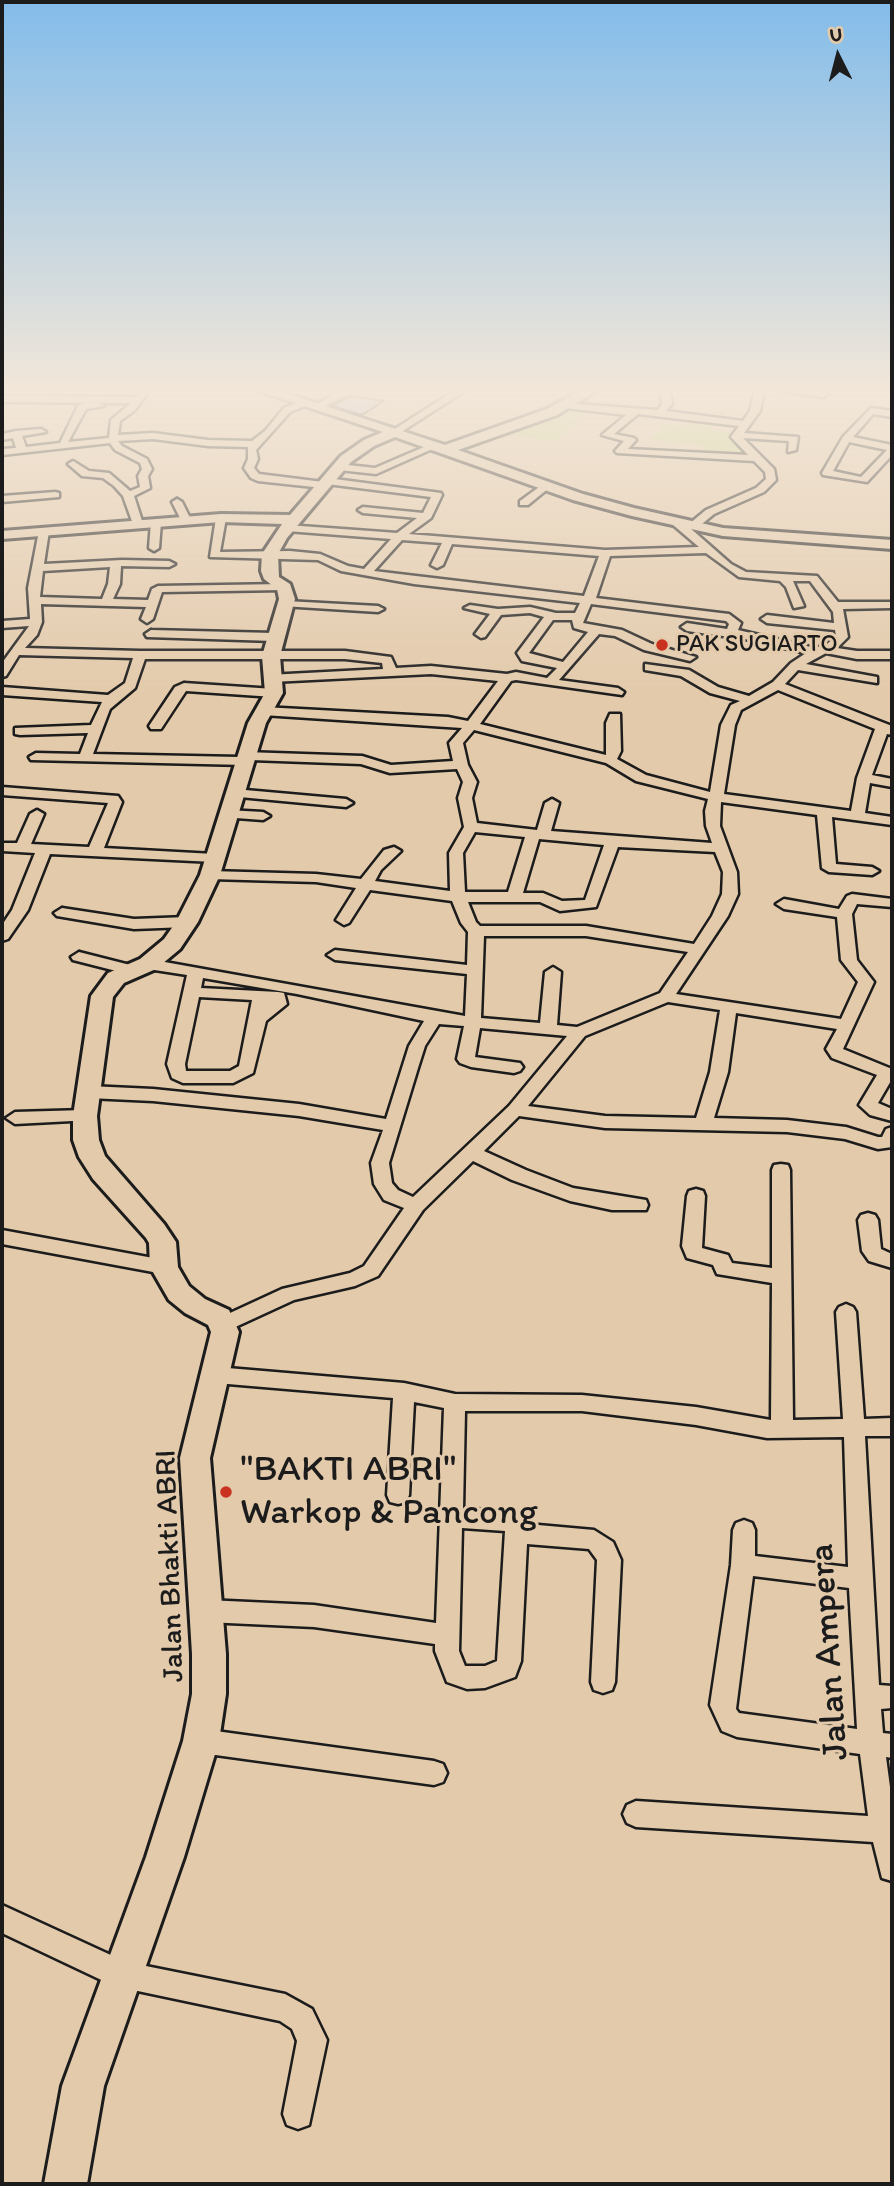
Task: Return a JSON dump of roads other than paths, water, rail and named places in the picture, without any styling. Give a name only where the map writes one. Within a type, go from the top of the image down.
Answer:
[{"type":"street","points":[[133,493],[128,495],[138,524]]},
{"type":"street","points":[[317,493],[270,554],[269,571],[285,595],[271,675],[212,866],[187,922],[172,944],[140,967],[116,978],[102,996],[87,1104],[86,1140],[92,1157],[102,1173],[155,1231],[162,1242],[163,1267],[179,1293],[195,1306],[219,1318],[224,1324],[289,1294],[355,1279],[371,1271],[416,1205],[515,1110],[579,1032]]},
{"type":"street","points":[[346,531],[375,493]]},
{"type":"street","points":[[370,569],[398,538],[429,512],[437,497],[425,493]]},
{"type":"street","points":[[524,503],[536,493]]},
{"type":"street","points":[[569,493],[693,526],[748,535],[892,545]]},
{"type":"street","points":[[693,526],[710,512],[753,493]]},
{"type":"street","points":[[2,499],[55,495]]},
{"type":"street","points":[[177,502],[186,520]]},
{"type":"street","points":[[366,506],[429,512]]},
{"type":"street","points":[[221,518],[214,555],[320,557],[345,569],[414,581],[729,618],[735,622],[731,633]]},
{"type":"street","points":[[2,534],[221,518],[398,538],[605,553],[708,551]]},
{"type":"street","points":[[154,548],[156,522]]},
{"type":"street","points":[[666,997],[720,916],[730,894],[730,872],[713,826],[712,811],[728,725],[736,708],[777,685],[795,666],[842,637],[839,612],[813,578],[760,578],[743,575],[708,551],[676,522]]},
{"type":"street","points":[[477,542],[485,530]]},
{"type":"street","points":[[2,672],[15,651],[31,635],[36,622],[34,588],[44,531]]},
{"type":"street","points":[[437,565],[449,540]]},
{"type":"street","points":[[605,553],[592,595],[579,617],[578,625],[618,633],[648,647],[690,657]]},
{"type":"street","points":[[106,602],[114,584],[116,564]]},
{"type":"street","points":[[38,568],[169,564]]},
{"type":"street","points":[[782,577],[791,586],[798,606]]},
{"type":"street","points":[[147,619],[158,589],[285,595],[378,609]]},
{"type":"street","points":[[35,600],[152,604]]},
{"type":"street","points":[[833,606],[892,605]]},
{"type":"street","points":[[470,608],[498,612],[530,610],[579,617]]},
{"type":"street","points":[[481,634],[498,612]]},
{"type":"street","points":[[552,615],[523,653],[526,658],[566,666]]},
{"type":"street","points":[[767,619],[842,627]]},
{"type":"street","points":[[2,624],[36,622]]},
{"type":"street","points":[[687,627],[857,655],[892,654]]},
{"type":"street","points":[[550,682],[591,639],[595,630]]},
{"type":"street","points":[[150,635],[271,675],[436,719],[610,760],[641,778],[716,797],[892,821]]},
{"type":"street","points":[[15,651],[140,655],[271,675],[431,670],[507,678],[516,676],[618,692]]},
{"type":"street","points":[[88,758],[86,755],[104,708],[111,699],[128,690],[140,655]]},
{"type":"street","points":[[156,726],[179,690],[184,687],[369,657],[389,662],[390,670]]},
{"type":"street","points":[[795,666],[873,680]]},
{"type":"street","points":[[649,667],[685,673],[714,690],[751,700]]},
{"type":"street","points":[[507,678],[456,743],[461,765],[470,782],[465,798],[471,827],[456,853],[458,897],[469,923],[477,931],[586,931],[697,949]]},
{"type":"street","points":[[777,685],[887,730],[864,778],[857,816]]},
{"type":"street","points":[[2,691],[111,699]]},
{"type":"street","points":[[610,760],[614,751],[612,723],[615,717]]},
{"type":"street","points":[[20,730],[95,729]]},
{"type":"street","points":[[36,757],[362,760],[390,769],[461,765]]},
{"type":"street","points":[[864,778],[892,783]]},
{"type":"street","points":[[2,791],[113,799],[115,802],[95,851]]},
{"type":"street","points":[[230,804],[346,803]]},
{"type":"street","points":[[514,897],[552,803]]},
{"type":"street","points":[[230,804],[263,816]]},
{"type":"street","points":[[824,812],[829,867],[872,871]]},
{"type":"street","points":[[22,849],[37,814]]},
{"type":"street","points":[[471,827],[612,842],[720,848]]},
{"type":"street","points":[[2,847],[95,851],[458,897],[543,898],[560,906],[591,904],[612,842]]},
{"type":"street","points":[[2,936],[9,913],[44,850]]},
{"type":"street","points":[[344,920],[365,884],[386,856],[394,850]]},
{"type":"street","points":[[892,903],[852,899],[844,914],[849,960],[866,982],[834,1049],[838,1054],[890,1074],[868,1105],[876,1111],[892,1115]]},
{"type":"street","points":[[784,904],[844,914]]},
{"type":"street","points":[[62,914],[134,924],[187,922]]},
{"type":"street","points":[[477,931],[473,970],[473,1023],[466,1059],[514,1067]]},
{"type":"street","points":[[335,955],[473,970]]},
{"type":"street","points":[[79,957],[140,967],[196,972],[297,989],[433,1018],[548,1030],[579,1032],[666,997],[847,1025]]},
{"type":"street","points":[[192,992],[261,994],[247,1069],[241,1074],[233,1077],[183,1077],[178,1074],[176,1064],[196,972]]},
{"type":"street","points":[[548,1030],[554,972]]},
{"type":"street","points":[[703,1126],[719,1072],[729,1007]]},
{"type":"street","points":[[416,1205],[391,1195],[383,1184],[380,1163],[393,1126],[401,1088],[433,1018]]},
{"type":"street","points":[[15,1118],[153,1095],[299,1110],[393,1126]]},
{"type":"street","points":[[515,1110],[605,1122],[787,1126],[846,1133],[884,1143],[889,1142],[892,1133]]},
{"type":"street","points":[[471,1152],[519,1175],[570,1194],[612,1203],[639,1205]]},
{"type":"street","points":[[781,1170],[782,1430]]},
{"type":"street","points":[[696,1196],[692,1248],[694,1253],[721,1260],[724,1269],[782,1278]]},
{"type":"street","points":[[868,1220],[872,1251],[876,1256],[892,1261]]},
{"type":"street","points":[[2,1237],[163,1267]]},
{"type":"street","name":"Jalan Ampera","points":[[846,1312],[867,1697],[881,1744],[883,1829],[892,1868]]},
{"type":"street","name":"Jalan Bhakti ABRI","points":[[65,2184],[83,2086],[124,1976],[201,1741],[209,1694],[195,1458],[216,1375],[225,1332],[224,1324]]},
{"type":"street","points":[[216,1375],[404,1391],[455,1402],[582,1403],[696,1416],[782,1430],[892,1427]]},
{"type":"street","points":[[398,1495],[404,1391]]},
{"type":"street","points":[[453,1518],[512,1522],[517,1526],[509,1661],[506,1669],[485,1677],[467,1678],[456,1674],[447,1651],[455,1402]]},
{"type":"street","points":[[744,1530],[743,1565],[722,1705],[725,1714],[731,1723],[737,1725],[881,1744]]},
{"type":"street","points":[[517,1533],[594,1541],[605,1549],[609,1560],[603,1682]]},
{"type":"street","points":[[743,1565],[860,1579]]},
{"type":"street","points":[[206,1611],[314,1616],[447,1635]]},
{"type":"street","points":[[867,1697],[892,1697]]},
{"type":"street","points":[[201,1741],[434,1773]]},
{"type":"street","points":[[636,1814],[883,1829]]},
{"type":"street","points":[[2,1919],[124,1976],[285,2008],[302,2019],[312,2040],[298,2114]]},
{"type":"place","name":"PAK SUGIARTO","points":[[662,645]]},
{"type":"place","name":"\"BAKTI ABRI\" Warkop & Pancong","points":[[226,1492]]}]
